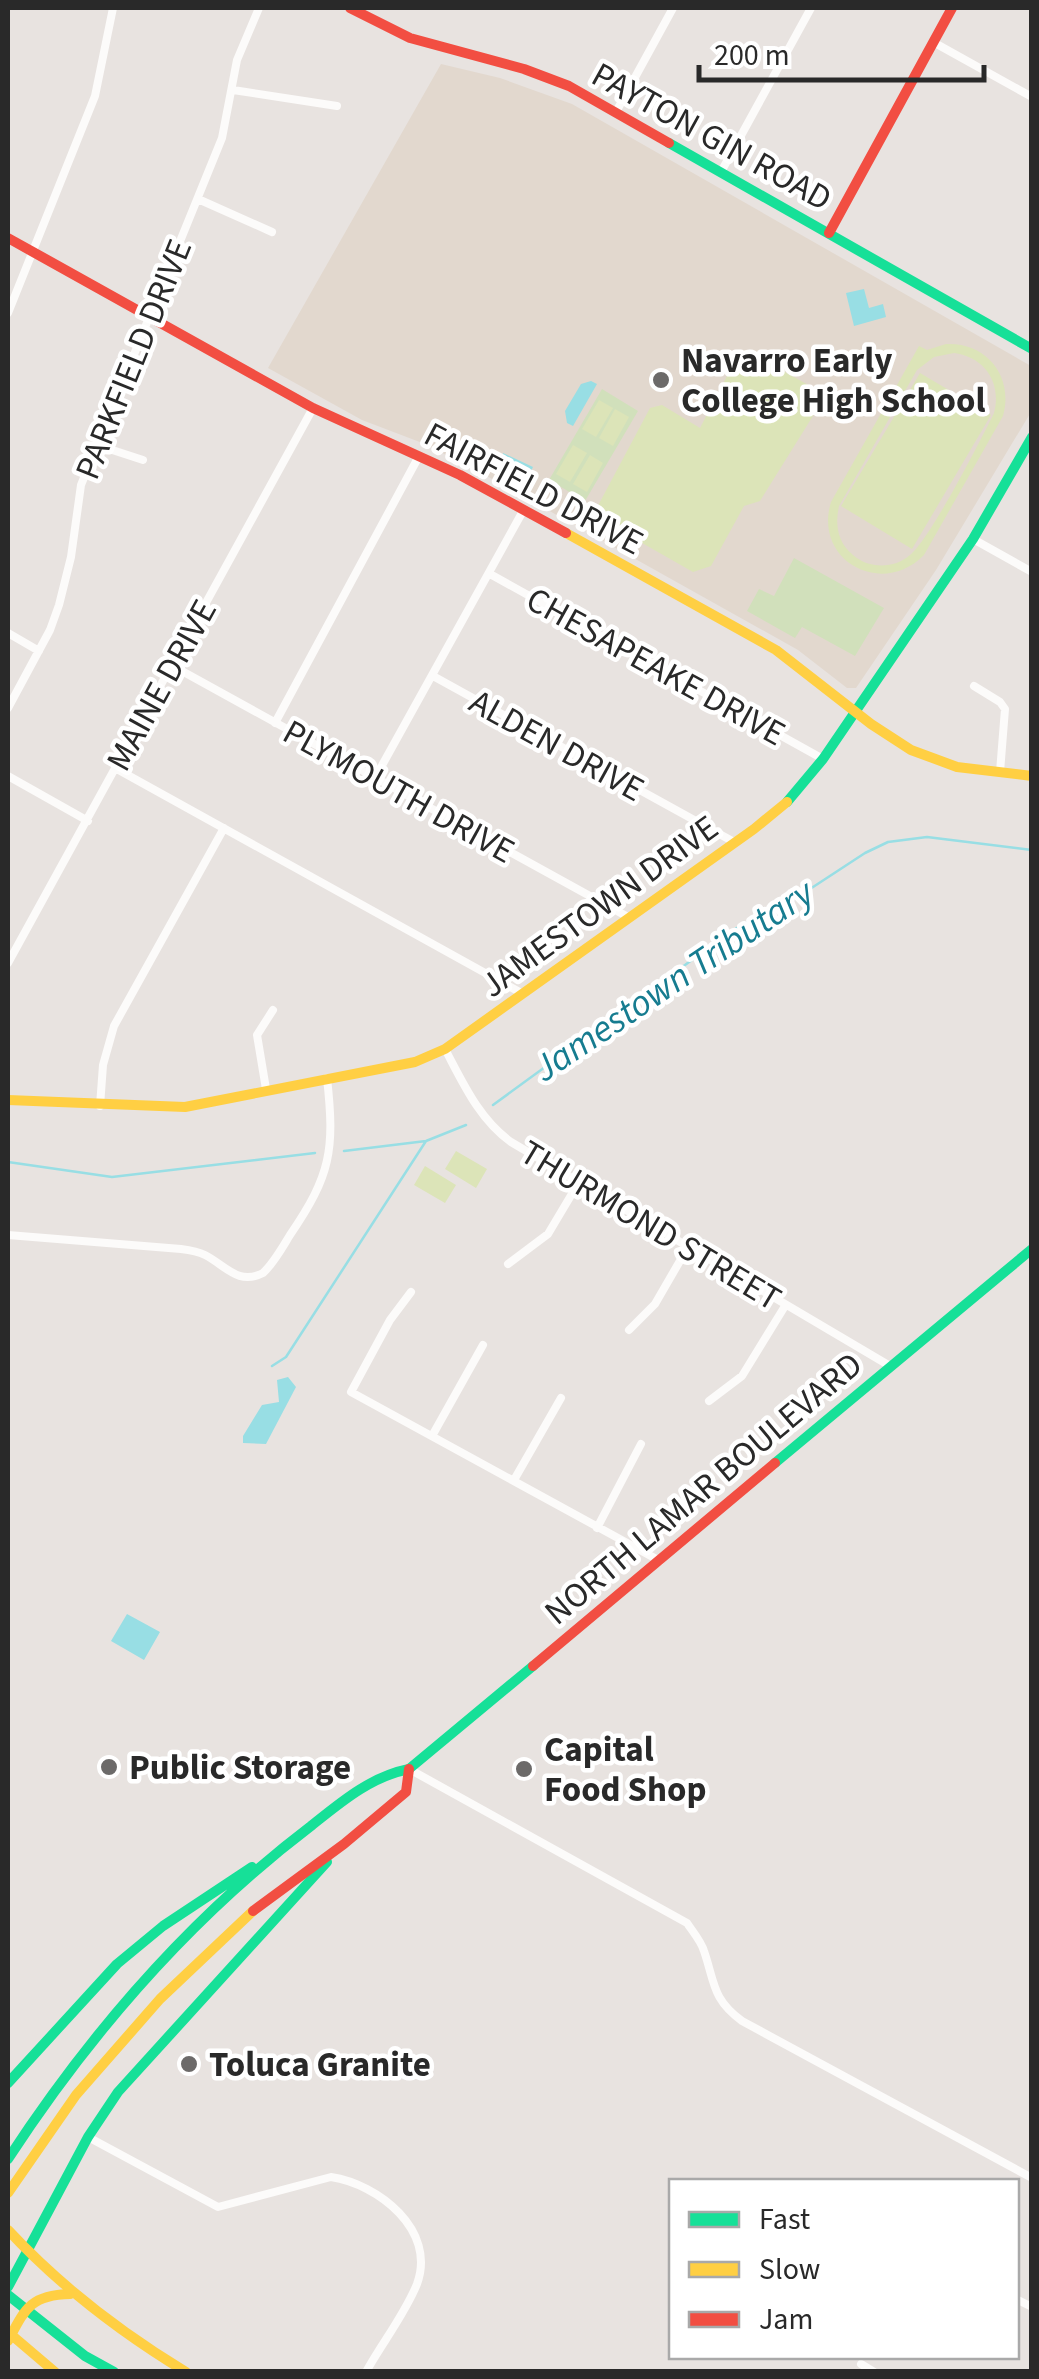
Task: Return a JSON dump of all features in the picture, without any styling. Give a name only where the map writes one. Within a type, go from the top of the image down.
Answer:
[{"type":"main road","name":"PAYTON GIN ROAD","points":[[350,8],[410,38],[543,76],[616,112],[1032,349]]},
{"type":"main road","points":[[829,233],[952,8]]},
{"type":"main road","name":"FAIRFIELD DRIVE","points":[[8,238],[314,408],[420,456],[798,663],[855,712],[930,760],[960,768],[1032,776]]},
{"type":"main road","name":"JAMESTOWN DRIVE","points":[[8,1100],[185,1107],[415,1062],[444,1049],[786,803],[823,759],[973,539],[1031,438]]},
{"type":"main road","name":"NORTH LAMAR BOULEVARD","points":[[8,2159],[60,2082],[118,2010],[276,1850],[383,1773],[409,1769],[1032,1248]]},
{"type":"main road","name":"NORTH LAMAR BOULEVARD","points":[[8,2193],[76,2095],[160,1999],[255,1909],[344,1844],[406,1792],[409,1769]]},
{"type":"main road","points":[[8,2287],[88,2136],[118,2092],[344,1844]]},
{"type":"main road","points":[[8,2083],[98,1982],[136,1947],[276,1850]]},
{"type":"main road","points":[[11,2234],[72,2294],[118,2330],[186,2372]]},
{"type":"main road","points":[[8,2341],[29,2304],[38,2296],[72,2294]]},
{"type":"main road","points":[[8,2295],[42,2325],[114,2372]]},
{"type":"main road","points":[[8,2332],[54,2372]]},
{"type":"street","points":[[8,313],[95,96],[112,8]]},
{"type":"street","name":"PARKFIELD DRIVE","points":[[8,708],[40,651],[63,592],[76,501],[222,138],[238,60],[260,8]]},
{"type":"street","points":[[616,112],[672,8]]},
{"type":"street","points":[[721,172],[811,8]]},
{"type":"street","points":[[933,42],[1032,97]]},
{"type":"street","points":[[232,90],[336,106]]},
{"type":"street","points":[[198,199],[272,232]]},
{"type":"street","name":"MAINE DRIVE","points":[[8,963],[314,408]]},
{"type":"street","points":[[97,445],[142,460]]},
{"type":"street","points":[[275,723],[420,456]]},
{"type":"street","points":[[375,778],[523,511]]},
{"type":"street","points":[[973,539],[1032,572]]},
{"type":"street","name":"CHESAPEAKE DRIVE","points":[[490,574],[823,759]]},
{"type":"street","points":[[8,633],[40,651]]},
{"type":"street","name":"PLYMOUTH DRIVE","points":[[172,664],[628,917]]},
{"type":"street","name":"ALDEN DRIVE","points":[[432,676],[734,842]]},
{"type":"street","points":[[974,686],[1005,709],[1000,772]]},
{"type":"street","points":[[115,768],[523,994]]},
{"type":"street","points":[[8,776],[88,821]]},
{"type":"street","points":[[100,1106],[103,1065],[114,1026],[224,828]]},
{"type":"street","points":[[266,1089],[257,1036],[273,1010]]},
{"type":"street","name":"THURMOND STREET","points":[[444,1049],[470,1097],[497,1132],[890,1366]]},
{"type":"street","points":[[8,1235],[181,1248],[204,1255],[238,1277],[262,1274],[312,1203],[323,1179],[332,1142],[327,1078]]},
{"type":"street","points":[[508,1264],[548,1234],[579,1182]]},
{"type":"street","points":[[629,1330],[655,1304],[688,1248]]},
{"type":"street","points":[[411,1292],[390,1320],[351,1392],[660,1560]]},
{"type":"street","points":[[708,1401],[742,1376],[785,1306]]},
{"type":"street","points":[[432,1436],[483,1345]]},
{"type":"street","points":[[514,1480],[561,1398]]},
{"type":"street","points":[[597,1528],[641,1444]]},
{"type":"street","points":[[409,1769],[687,1923],[703,1948],[714,1989],[725,2009],[742,2021],[1032,2178]]},
{"type":"street","points":[[88,2136],[218,2207],[331,2177],[346,2179],[386,2200],[402,2214],[416,2235],[420,2271],[366,2372]]},
{"type":"street","points":[[860,2364],[874,2372]]},
{"type":"shaded area","name":"Navarro Early College High School","points":[[441,64],[500,78],[572,104],[1031,366],[1031,412],[936,570],[856,688],[847,688],[798,650],[496,481],[425,444],[362,420],[268,368]]},
{"type":"green space","points":[[946,344],[961,345],[985,356],[1001,376],[1003,416],[924,555],[907,567],[871,573],[841,556],[832,541],[828,523],[831,502],[919,346],[927,350]],"holes":[[[965,355],[989,373],[995,392],[994,413],[978,444],[942,510],[910,555],[889,565],[859,560],[840,539],[839,506],[917,370],[934,357]]]},
{"type":"green space","points":[[746,350],[826,395],[760,501],[744,506],[711,566],[693,572],[593,515],[650,408],[662,405],[700,428],[739,353]]},
{"type":"green space","points":[[920,373],[991,415],[912,549],[841,506]]},
{"type":"green space","points":[[602,389],[638,411],[585,501],[549,480]]},
{"type":"green space","points":[[599,400],[613,408],[596,437],[582,429]]},
{"type":"green space","points":[[615,409],[629,417],[613,446],[599,438]]},
{"type":"green space","points":[[573,445],[587,453],[570,482],[556,474]]},
{"type":"green space","points":[[590,455],[603,463],[587,492],[573,484]]},
{"type":"green space","points":[[794,558],[884,608],[855,656],[802,627],[795,638],[747,611],[759,589],[774,596]]},
{"type":"green space","points":[[456,1151],[487,1169],[476,1188],[445,1169]]},
{"type":"green space","points":[[425,1166],[456,1185],[445,1203],[414,1185]]},
{"type":"water","points":[[864,289],[869,308],[883,304],[886,317],[854,326],[846,293]]},
{"type":"water","points":[[581,384],[597,384],[573,426],[567,423],[565,411]]},
{"type":"water","points":[[503,453],[533,467],[526,481],[499,469]]},
{"type":"water","points":[[288,1377],[296,1387],[266,1444],[243,1443],[243,1436],[262,1405],[279,1402],[277,1380]]},
{"type":"water","points":[[127,1614],[160,1632],[144,1660],[111,1641]]},
{"type":"waterway","name":"Jamestown Tributary","points":[[493,1105],[733,930],[888,842],[927,837],[1032,850]]},
{"type":"waterway","name":"Jamestown Tributary","points":[[344,1151],[426,1141],[466,1125]]},
{"type":"waterway","points":[[272,1366],[286,1357],[426,1141]]},
{"type":"waterway","name":"Jamestown Tributary","points":[[8,1162],[112,1177],[315,1153]]},
{"type":"traffic: fast","points":[[669,143],[1032,349]]},
{"type":"traffic: fast","points":[[787,802],[823,759],[973,539],[1032,437]]},
{"type":"traffic: fast","points":[[775,1463],[1032,1249]]},
{"type":"traffic: fast","points":[[8,2159],[108,2022],[224,1899],[345,1800],[381,1778],[409,1769],[533,1666]]},
{"type":"traffic: fast","points":[[8,2287],[88,2137],[118,2092],[327,1862]]},
{"type":"traffic: fast","points":[[8,2083],[117,1964],[163,1926],[252,1867]]},
{"type":"traffic: fast","points":[[8,2295],[85,2356],[114,2372]]},
{"type":"traffic: slow","points":[[566,533],[776,650],[911,750],[957,767],[1032,776]]},
{"type":"traffic: slow","points":[[8,1100],[185,1107],[415,1062],[445,1049],[787,802]]},
{"type":"traffic: slow","points":[[8,2193],[76,2095],[160,1999],[253,1911]]},
{"type":"traffic: slow","points":[[8,2230],[92,2307],[186,2372]]},
{"type":"traffic: slow","points":[[8,2341],[30,2306],[46,2297],[70,2294]]},
{"type":"traffic: slow","points":[[8,2332],[55,2372]]},
{"type":"traffic: jam","points":[[350,8],[410,38],[524,69],[569,86],[669,143]]},
{"type":"traffic: jam","points":[[829,233],[952,8]]},
{"type":"traffic: jam","points":[[8,238],[313,408],[460,475],[566,533]]},
{"type":"traffic: jam","points":[[533,1666],[775,1463]]},
{"type":"traffic: jam","points":[[253,1911],[406,1792],[409,1769]]},
{"type":"place","name":"Navarro Early College High School","points":[[661,380]]},
{"type":"place","name":"Public Storage","points":[[109,1767]]},
{"type":"place","name":"Capital Food Shop","points":[[524,1769]]},
{"type":"place","name":"Toluca Granite","points":[[189,2064]]}]
